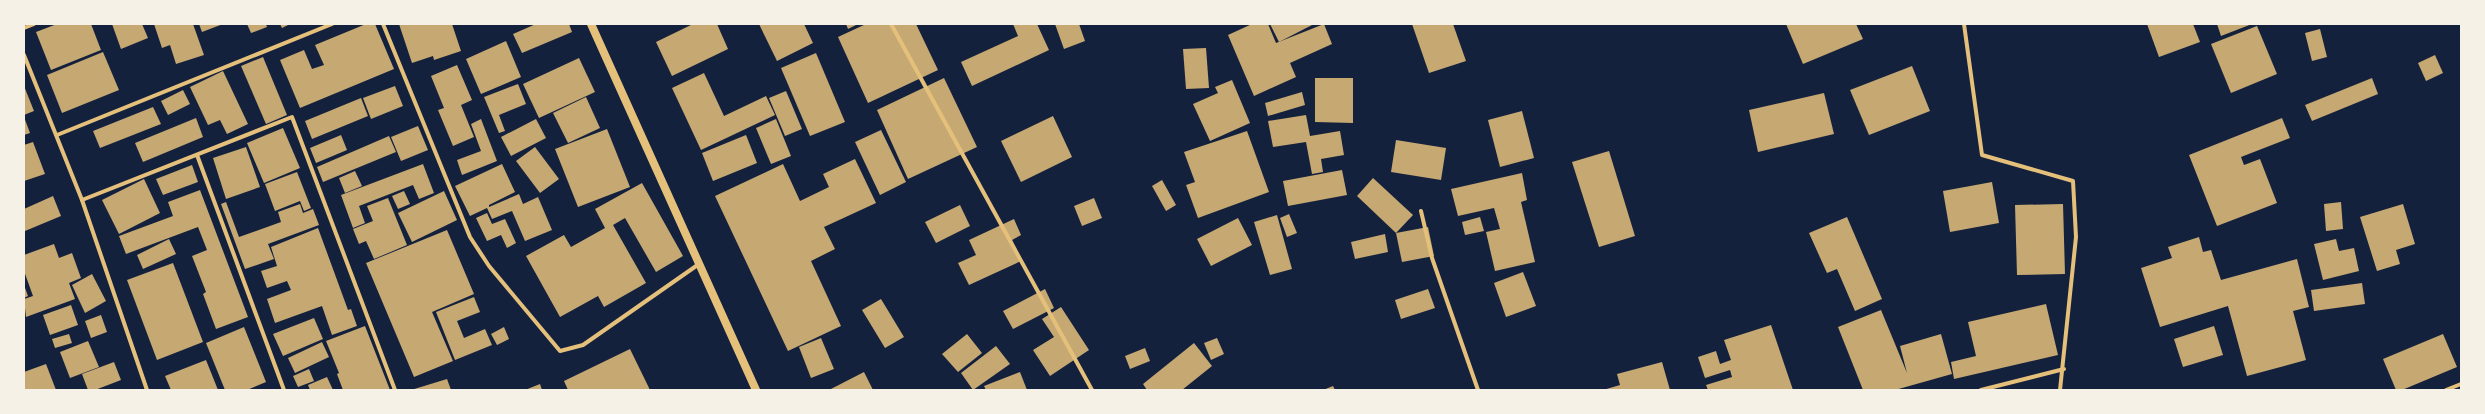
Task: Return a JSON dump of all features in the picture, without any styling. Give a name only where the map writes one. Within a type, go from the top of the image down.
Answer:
[{"type":"main road","points":[[591,24],[756,390]]},
{"type":"street","points":[[24,28],[34,24]]},
{"type":"street","points":[[57,135],[332,24]]},
{"type":"street","points":[[383,24],[470,237],[489,266],[560,350],[583,345],[700,264]]},
{"type":"street","points":[[891,24],[1092,390]]},
{"type":"street","points":[[1964,24],[1982,155],[2073,181],[2076,237],[2064,370],[2060,390]]},
{"type":"street","points":[[24,55],[82,200],[147,390]]},
{"type":"street","points":[[82,200],[292,117],[395,390]]},
{"type":"street","points":[[197,155],[284,390]]},
{"type":"street","points":[[1422,211],[1432,258],[1478,390]]},
{"type":"street","points":[[1981,390],[2064,370]]},
{"type":"street","points":[[2446,390],[2461,384]]},
{"type":"building","points":[[57,24],[91,24],[101,50],[51,70],[36,32]]},
{"type":"building","points":[[112,24],[142,24],[148,38],[121,49]]},
{"type":"building","points":[[154,24],[193,24],[204,55],[176,64],[170,45],[162,48]]},
{"type":"building","points":[[199,24],[223,24],[202,32]]},
{"type":"building","points":[[247,24],[266,24],[267,27],[251,33]]},
{"type":"building","points":[[280,24],[290,24],[282,28]]},
{"type":"building","points":[[366,24],[375,24],[394,69],[300,108],[280,60],[304,50],[312,69],[324,65],[315,45]]},
{"type":"building","points":[[399,24],[452,24],[461,51],[434,60],[433,56],[412,63]]},
{"type":"building","points":[[536,24],[569,24],[572,32],[522,53],[513,34]]},
{"type":"building","points":[[693,24],[717,24],[728,49],[672,76],[656,42]]},
{"type":"building","points":[[759,24],[804,24],[813,43],[777,61]]},
{"type":"building","points":[[846,24],[858,24],[848,29]]},
{"type":"building","points":[[866,24],[916,24],[938,70],[868,103],[838,37]]},
{"type":"building","points":[[1013,24],[1037,24],[1049,50],[972,86],[961,62],[1018,36]]},
{"type":"building","points":[[1055,24],[1079,24],[1085,41],[1064,49]]},
{"type":"building","points":[[1252,24],[1268,24],[1276,43],[1324,24],[1332,44],[1290,63],[1296,77],[1254,96],[1228,35]]},
{"type":"building","points":[[1270,24],[1314,24],[1279,42]]},
{"type":"building","points":[[1412,24],[1453,24],[1466,61],[1429,73]]},
{"type":"building","points":[[1786,24],[1856,24],[1863,39],[1803,64]]},
{"type":"building","points":[[2147,24],[2193,24],[2200,42],[2159,57]]},
{"type":"building","points":[[2217,24],[2252,24],[2221,36]]},
{"type":"building","points":[[2257,26],[2277,74],[2231,93],[2211,44]]},
{"type":"building","points":[[2320,29],[2327,57],[2312,61],[2305,33]]},
{"type":"building","points":[[506,41],[521,77],[481,94],[466,59]]},
{"type":"building","points":[[1206,48],[1209,88],[1186,89],[1183,49]]},
{"type":"building","points":[[103,52],[119,90],[62,113],[47,75]]},
{"type":"building","points":[[816,53],[845,122],[810,136],[781,68]]},
{"type":"building","points":[[2435,55],[2443,73],[2426,81],[2418,63]]},
{"type":"building","points":[[263,57],[287,115],[266,124],[241,66]]},
{"type":"building","points":[[579,58],[595,92],[539,118],[523,84]]},
{"type":"building","points":[[457,65],[472,100],[461,105],[474,137],[453,146],[438,110],[444,108],[431,76]]},
{"type":"building","points":[[1912,66],[1930,111],[1869,135],[1850,90]]},
{"type":"building","points":[[223,71],[248,124],[227,134],[220,120],[208,125],[190,87]]},
{"type":"building","points":[[704,73],[724,116],[766,96],[775,115],[701,150],[672,88]]},
{"type":"building","points":[[944,78],[977,147],[908,179],[877,110]]},
{"type":"building","points":[[1315,78],[1353,78],[1353,123],[1315,122]]},
{"type":"building","points":[[2372,78],[2378,94],[2312,121],[2305,105]]},
{"type":"building","points":[[1232,80],[1250,123],[1210,141],[1193,104],[1218,93],[1215,87]]},
{"type":"building","points":[[518,84],[526,104],[499,115],[505,131],[499,133],[484,97]]},
{"type":"building","points":[[24,86],[34,111],[24,115]]},
{"type":"building","points":[[395,86],[403,106],[371,119],[363,98]]},
{"type":"building","points":[[183,90],[190,104],[168,115],[161,101]]},
{"type":"building","points":[[786,91],[802,129],[785,136],[769,98]]},
{"type":"building","points":[[1302,92],[1305,105],[1268,116],[1265,103]]},
{"type":"building","points":[[1824,93],[1834,134],[1758,152],[1749,110]]},
{"type":"building","points":[[586,97],[600,128],[568,143],[553,113]]},
{"type":"building","points":[[361,98],[368,116],[312,139],[305,121]]},
{"type":"building","points":[[153,107],[161,124],[100,148],[93,131]]},
{"type":"building","points":[[1522,111],[1534,158],[1500,167],[1488,120]]},
{"type":"building","points":[[1306,115],[1310,136],[1340,131],[1344,155],[1321,159],[1323,172],[1312,174],[1306,142],[1273,147],[1268,121]]},
{"type":"building","points":[[1053,116],[1072,157],[1021,182],[1001,141]]},
{"type":"building","points":[[24,117],[30,133],[24,135]]},
{"type":"building","points":[[196,118],[203,137],[143,162],[135,143]]},
{"type":"building","points":[[2282,118],[2290,138],[2241,157],[2244,165],[2260,159],[2277,203],[2217,226],[2189,155]]},
{"type":"building","points":[[481,119],[497,161],[462,175],[457,160],[481,151],[471,124]]},
{"type":"building","points":[[536,119],[546,138],[511,156],[501,137]]},
{"type":"building","points":[[776,119],[791,156],[771,164],[756,128]]},
{"type":"building","points":[[418,126],[428,150],[401,161],[391,137]]},
{"type":"building","points":[[283,128],[300,168],[264,183],[247,143]]},
{"type":"building","points":[[607,129],[630,187],[578,207],[555,149]]},
{"type":"building","points":[[881,130],[906,182],[880,195],[855,142]]},
{"type":"building","points":[[1247,131],[1269,192],[1198,218],[1186,185],[1195,182],[1184,152]]},
{"type":"building","points":[[341,135],[347,150],[316,163],[310,148]]},
{"type":"building","points":[[746,135],[757,163],[713,181],[702,153]]},
{"type":"building","points":[[389,136],[396,152],[323,182],[317,167]]},
{"type":"building","points":[[1396,140],[1446,148],[1441,180],[1391,172]]},
{"type":"building","points":[[33,142],[45,174],[24,181],[24,145]]},
{"type":"building","points":[[246,147],[260,187],[226,199],[213,158]]},
{"type":"building","points":[[535,147],[559,179],[540,193],[516,161]]},
{"type":"building","points":[[1609,151],[1635,236],[1599,247],[1572,162]]},
{"type":"building","points":[[855,159],[876,203],[824,227],[835,249],[811,261],[841,326],[788,351],[715,196],[783,164],[800,201],[829,187],[823,174]]},
{"type":"building","points":[[423,164],[434,193],[419,199],[413,185],[359,206],[365,223],[353,228],[341,195]]},
{"type":"building","points":[[502,164],[515,192],[489,205],[489,207],[519,194],[523,204],[538,197],[552,230],[525,241],[512,211],[492,219],[487,208],[470,216],[455,186]]},
{"type":"building","points":[[192,165],[198,182],[163,195],[156,179]]},
{"type":"building","points":[[1342,170],[1347,195],[1288,206],[1283,181]]},
{"type":"building","points":[[355,171],[362,186],[345,193],[339,178]]},
{"type":"building","points":[[297,172],[311,208],[304,211],[300,201],[275,211],[265,184]]},
{"type":"building","points":[[1522,173],[1527,200],[1521,202],[1535,262],[1495,271],[1486,232],[1500,229],[1494,208],[1458,216],[1451,189]]},
{"type":"building","points":[[1373,178],[1413,215],[1396,233],[1357,196]]},
{"type":"building","points":[[144,179],[160,213],[119,234],[102,200]]},
{"type":"building","points":[[1162,180],[1176,205],[1166,211],[1152,186]]},
{"type":"building","points":[[1992,182],[1999,223],[1950,232],[1943,191]]},
{"type":"building","points":[[642,183],[683,256],[656,272],[625,218],[613,225],[646,283],[604,307],[598,296],[560,317],[526,256],[564,235],[571,247],[605,228],[595,209]]},
{"type":"building","points":[[200,190],[248,317],[216,329],[203,294],[206,292],[192,256],[207,250],[198,227],[126,254],[119,236],[173,216],[168,202]]},
{"type":"building","points":[[404,191],[410,204],[398,209],[392,196]]},
{"type":"building","points":[[444,191],[457,220],[412,242],[398,213]]},
{"type":"building","points":[[53,196],[61,216],[25,231],[24,209]]},
{"type":"building","points":[[388,198],[407,245],[374,259],[366,241],[359,244],[353,229],[373,221],[367,206]]},
{"type":"building","points":[[1094,198],[1102,218],[1082,226],[1074,206]]},
{"type":"building","points":[[226,202],[239,237],[281,222],[278,212],[300,204],[303,213],[313,209],[319,225],[268,244],[274,259],[245,269],[221,204]]},
{"type":"building","points":[[2341,202],[2343,229],[2326,231],[2324,204]]},
{"type":"building","points":[[2063,204],[2065,274],[2017,275],[2015,205]]},
{"type":"building","points":[[2403,204],[2415,244],[2396,250],[2400,264],[2377,271],[2360,217]]},
{"type":"building","points":[[960,205],[970,226],[936,243],[925,222]]},
{"type":"building","points":[[487,213],[492,224],[505,219],[516,243],[507,248],[501,235],[487,241],[476,218]]},
{"type":"building","points":[[1289,214],[1297,233],[1287,237],[1280,218]]},
{"type":"building","points":[[1277,215],[1292,269],[1270,275],[1254,222]]},
{"type":"building","points":[[1480,217],[1484,231],[1465,235],[1462,222]]},
{"type":"building","points":[[1847,217],[1882,299],[1855,311],[1837,269],[1827,273],[1809,233]]},
{"type":"building","points":[[1238,218],[1252,245],[1211,266],[1197,239]]},
{"type":"building","points":[[1014,219],[1021,235],[1012,240],[1021,261],[969,285],[958,263],[976,255],[969,240]]},
{"type":"building","points":[[1428,227],[1434,256],[1402,262],[1396,233]]},
{"type":"building","points":[[318,228],[348,310],[351,309],[357,326],[332,335],[322,306],[275,323],[267,299],[291,290],[287,281],[267,288],[261,271],[277,266],[271,247]]},
{"type":"building","points":[[447,230],[474,294],[432,312],[453,361],[414,377],[366,263]]},
{"type":"building","points":[[1385,234],[1388,252],[1355,259],[1351,242]]},
{"type":"building","points":[[2199,237],[2203,252],[2211,250],[2221,280],[2297,259],[2309,307],[2293,311],[2306,360],[2247,376],[2228,306],[2160,327],[2141,268],[2172,258],[2168,247]]},
{"type":"building","points":[[169,239],[176,254],[143,269],[137,255]]},
{"type":"building","points":[[2336,239],[2339,251],[2354,248],[2359,271],[2323,280],[2314,244]]},
{"type":"building","points":[[54,244],[59,258],[72,253],[81,278],[69,283],[75,299],[26,317],[24,299],[33,296],[24,271],[24,255]]},
{"type":"building","points":[[173,263],[203,342],[157,360],[127,280]]},
{"type":"building","points":[[1523,272],[1536,306],[1506,317],[1494,283]]},
{"type":"building","points":[[92,274],[106,301],[85,313],[72,285]]},
{"type":"building","points":[[2362,283],[2365,304],[2314,311],[2311,290]]},
{"type":"building","points":[[24,285],[28,296],[24,298]]},
{"type":"building","points":[[1045,289],[1054,308],[1013,329],[1003,311]]},
{"type":"building","points":[[1428,289],[1435,308],[1401,319],[1395,300]]},
{"type":"building","points":[[474,297],[480,312],[457,321],[464,338],[485,329],[492,345],[455,360],[436,312]]},
{"type":"building","points":[[881,299],[904,337],[885,348],[862,310]]},
{"type":"building","points":[[2046,304],[2058,355],[1954,379],[1951,362],[1976,356],[1968,322]]},
{"type":"building","points":[[71,305],[78,325],[50,335],[43,315]]},
{"type":"building","points":[[1061,307],[1089,350],[1050,376],[1033,350],[1054,337],[1042,319]]},
{"type":"building","points":[[1881,310],[1907,373],[1900,346],[1941,334],[1952,374],[1895,390],[1863,390],[1838,327]]},
{"type":"building","points":[[101,315],[107,332],[91,338],[85,321]]},
{"type":"building","points":[[314,318],[323,339],[283,356],[273,334]]},
{"type":"building","points":[[1771,325],[1793,390],[1708,390],[1706,385],[1732,377],[1730,370],[1705,378],[1698,357],[1716,351],[1720,364],[1731,360],[1724,340]]},
{"type":"building","points":[[365,326],[390,390],[343,390],[337,374],[339,373],[326,341]]},
{"type":"building","points":[[2214,326],[2223,355],[2183,367],[2174,339]]},
{"type":"building","points":[[244,327],[266,382],[247,390],[225,390],[206,343]]},
{"type":"building","points":[[504,327],[509,339],[497,345],[491,334]]},
{"type":"building","points":[[69,334],[72,343],[55,348],[52,339]]},
{"type":"building","points":[[967,334],[982,353],[958,372],[942,354]]},
{"type":"building","points":[[2443,334],[2457,367],[2402,390],[2396,390],[2383,359]]},
{"type":"building","points":[[821,338],[834,369],[811,378],[799,347]]},
{"type":"building","points":[[1217,338],[1224,354],[1211,360],[1204,343]]},
{"type":"building","points":[[88,341],[99,367],[70,378],[60,352]]},
{"type":"building","points":[[322,342],[329,357],[295,373],[288,358]]},
{"type":"building","points":[[1194,343],[1212,366],[1182,390],[1147,390],[1143,384]]},
{"type":"building","points":[[996,346],[1010,364],[973,390],[961,373]]},
{"type":"building","points":[[1145,348],[1150,361],[1130,369],[1125,356]]},
{"type":"building","points":[[630,349],[650,390],[568,390],[564,381]]},
{"type":"building","points":[[206,360],[218,390],[171,390],[165,376]]},
{"type":"building","points":[[114,362],[121,380],[95,390],[88,390],[82,374]]},
{"type":"building","points":[[1662,362],[1670,390],[1603,390],[1620,385],[1617,374]]},
{"type":"building","points":[[46,364],[56,390],[24,390],[24,372]]},
{"type":"building","points":[[309,369],[314,381],[298,387],[293,376]]},
{"type":"building","points":[[864,372],[873,390],[829,390]]},
{"type":"building","points":[[1020,372],[1027,390],[986,390],[984,386]]},
{"type":"building","points":[[327,377],[333,390],[310,390],[308,385]]},
{"type":"building","points":[[447,379],[451,390],[411,390]]},
{"type":"building","points":[[540,384],[542,390],[525,390]]},
{"type":"building","points":[[1333,386],[1335,390],[1323,390]]}]
